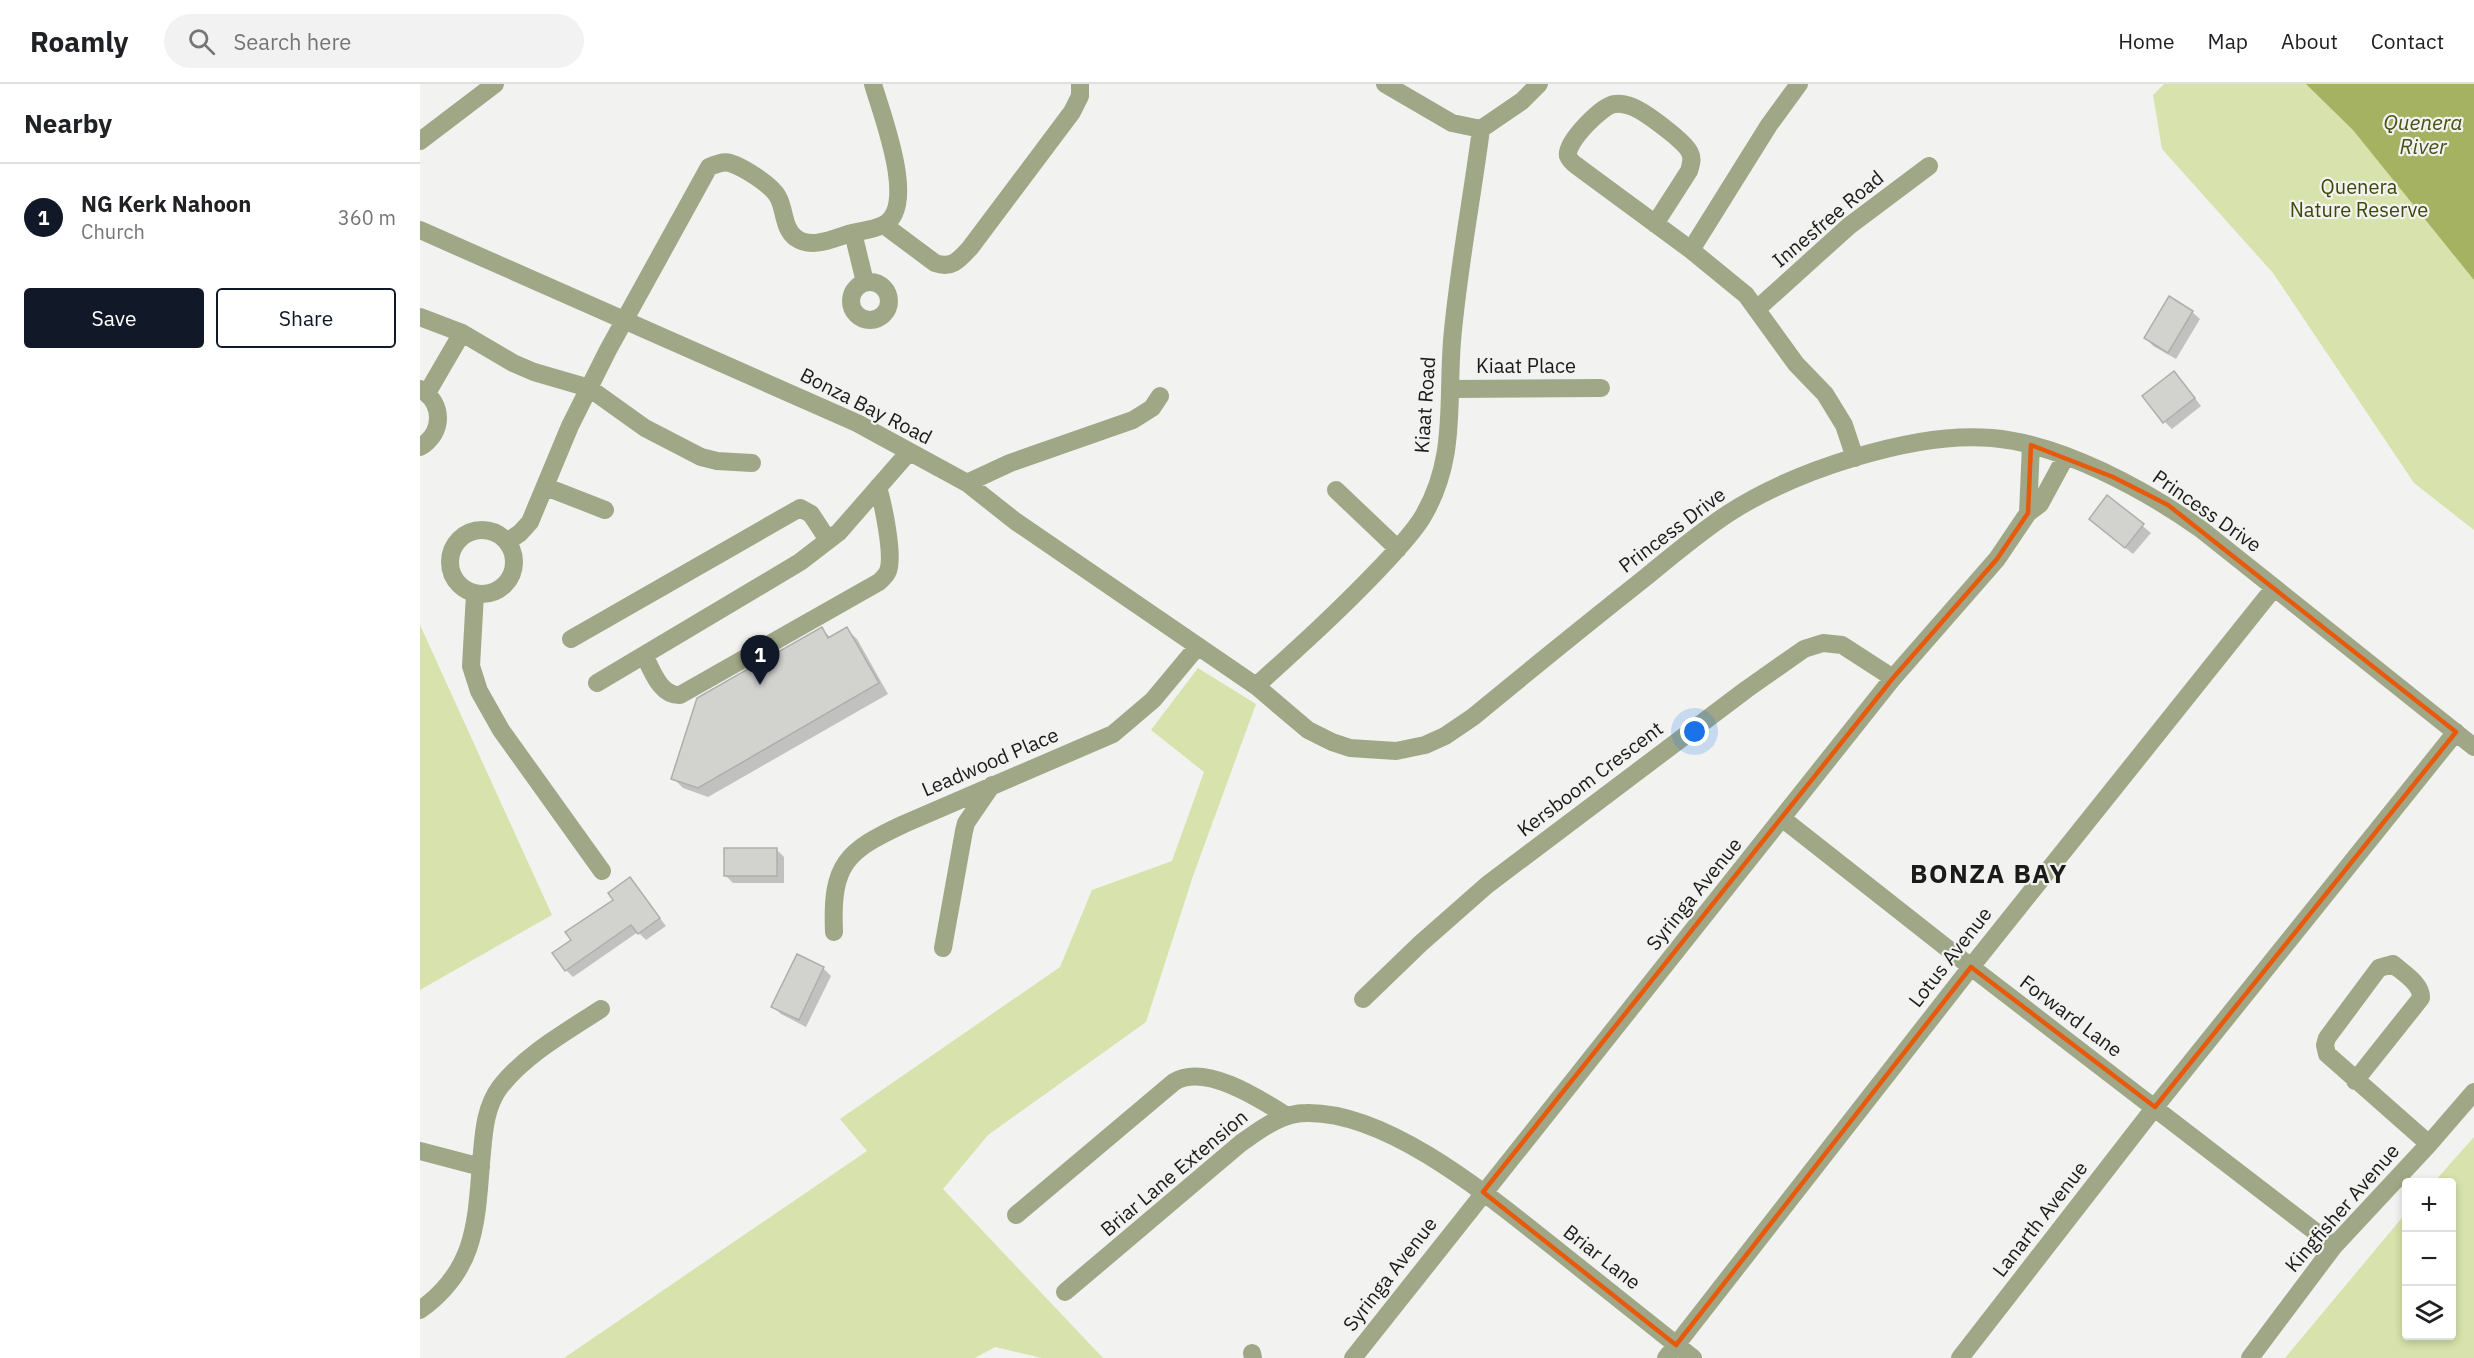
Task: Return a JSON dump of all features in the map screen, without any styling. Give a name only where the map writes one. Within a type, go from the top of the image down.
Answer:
[{"type":"street","points":[[420,141],[495,84]]},
{"type":"street","points":[[507,542],[530,522],[570,426],[623,320],[703,174],[709,167],[717,163],[731,163],[771,186],[778,196],[788,229],[794,237],[803,242],[816,243],[884,225],[898,208],[900,187],[873,84]]},
{"type":"street","points":[[884,225],[934,263],[944,266],[957,262],[1072,112],[1080,96],[1080,84]]},
{"type":"street","points":[[1385,84],[1452,123],[1481,129],[1522,101],[1539,84]]},
{"type":"street","points":[[1691,250],[1769,124],[1799,84]]},
{"type":"street","points":[[1655,224],[1689,171],[1692,162],[1690,152],[1679,140],[1635,108],[1624,104],[1606,106],[1570,143],[1568,156],[1572,162],[1655,224],[1691,250],[1746,295],[1780,344],[1834,405],[1856,459]]},
{"type":"street","name":"Kiaat Road","points":[[1256,686],[1348,601],[1398,549],[1421,519],[1440,477],[1449,438],[1454,331],[1481,129]]},
{"type":"street","name":"Innesfree Road","points":[[1757,309],[1849,226],[1929,166]]},
{"type":"street","name":"Bonza Bay Road","points":[[420,230],[857,423],[967,483],[1015,521],[1256,686]]},
{"type":"street","points":[[853,233],[866,282]]},
{"type":"street","points":[[420,317],[462,333],[524,367],[589,388],[645,428],[702,457],[717,461],[752,463]]},
{"type":"street","points":[[420,447],[430,440],[439,421],[434,401],[424,391],[462,333]]},
{"type":"street","name":"Kiaat Place","points":[[1452,389],[1601,388]]},
{"type":"street","points":[[967,483],[1016,460],[1133,420],[1152,408],[1160,396]]},
{"type":"street","name":"Princess Drive","points":[[1256,686],[1308,730],[1332,742],[1350,748],[1396,751],[1425,745],[1445,736],[1473,717],[1729,512],[1780,486],[1824,468],[1897,446],[1950,438],[1992,438],[2031,445],[2066,456],[2135,487],[2168,505],[2474,747]]},
{"type":"street","points":[[2028,513],[2031,445]]},
{"type":"street","points":[[597,683],[800,562],[839,531],[909,452]]},
{"type":"street","name":"Syringa Avenue","points":[[1353,1358],[1893,678],[1997,559],[2028,513],[2040,504],[2066,456]]},
{"type":"street","points":[[546,487],[605,510]]},
{"type":"street","points":[[644,655],[662,688],[671,694],[680,695],[879,582],[889,565],[883,503],[878,487]]},
{"type":"street","points":[[1336,490],[1398,549]]},
{"type":"street","points":[[571,639],[795,510],[804,509],[811,514],[828,540]]},
{"type":"street","points":[[483,530],[493,532],[507,542],[513,555],[514,565],[505,585],[497,591],[476,594],[465,590],[457,583],[450,563],[456,544],[472,532],[483,530]]},
{"type":"street","name":"Lotus Avenue","points":[[1671,1351],[1971,967],[2274,588]]},
{"type":"street","points":[[476,594],[471,666],[479,691],[501,730],[602,871]]},
{"type":"street","name":"Kersboom Crescent","points":[[1363,999],[1420,944],[1487,885],[1747,688],[1804,649],[1823,643],[1842,645],[1893,678]]},
{"type":"street","name":"Leadwood Place","points":[[834,932],[832,900],[839,873],[853,853],[872,839],[993,783],[1113,734],[1153,700],[1198,646]]},
{"type":"street","name":"Lanarth Avenue","points":[[1960,1358],[2155,1107],[2456,732]]},
{"type":"street","points":[[943,948],[966,823],[993,783]]},
{"type":"street","name":"Forward Lane","points":[[1783,819],[1971,967],[2334,1246]]},
{"type":"street","points":[[2355,1081],[2421,998],[2418,986],[2393,964],[2379,968],[2327,1038],[2325,1045],[2327,1054],[2355,1081],[2429,1144]]},
{"type":"street","points":[[420,1310],[436,1298],[466,1259],[474,1229],[485,1118],[500,1088],[524,1063],[601,1009]]},
{"type":"street","points":[[1016,1215],[1183,1076],[1203,1077],[1238,1089],[1287,1116]]},
{"type":"street","name":"Kingfisher Avenue","points":[[2250,1358],[2334,1246],[2474,1092]]},
{"type":"street","name":"Briar Lane Extension","points":[[1065,1292],[1241,1143],[1268,1124],[1287,1116],[1304,1113],[1331,1115],[1384,1132],[1432,1157],[1483,1192]]},
{"type":"street","points":[[420,1151],[481,1167]]},
{"type":"street","name":"Briar Lane","points":[[1483,1192],[1671,1351],[1693,1358]]},
{"type":"highlighted area","points":[[2031,445],[2113,477],[2168,505],[2456,732],[2155,1107],[1971,967],[1676,1345],[1483,1192],[1893,678],[1997,559],[2028,513]]},
{"type":"green space","name":"Quenera Nature Reserve","points":[[2164,84],[2474,84],[2474,530],[2414,483],[2273,273],[2162,149],[2153,95]]},
{"type":"green space","points":[[420,625],[552,915],[420,990]]},
{"type":"green space","points":[[1198,668],[1256,704],[1193,876],[1146,1022],[988,1135],[943,1189],[1103,1358],[1042,1358],[995,1347],[975,1358],[564,1358],[867,1151],[840,1119],[1060,967],[1092,890],[1172,861],[1204,772],[1151,730]]},
{"type":"green space","points":[[2474,1137],[2474,1358],[2285,1358],[2402,1218],[2402,1340],[2456,1340],[2456,1178],[2438,1178]]},
{"type":"water","name":"Quenera River","points":[[2306,84],[2474,84],[2474,280],[2353,130]]},
{"type":"building","points":[[2169,296],[2193,311],[2168,353],[2144,338]]},
{"type":"building","points":[[2174,371],[2195,398],[2163,423],[2142,396]]},
{"type":"building","points":[[2107,495],[2144,524],[2125,548],[2089,519]]},
{"type":"building","points":[[822,627],[828,638],[847,627],[879,683],[698,788],[671,779],[697,698]]},
{"type":"building","points":[[724,848],[777,848],[777,876],[724,876]]},
{"type":"building","points":[[630,877],[660,918],[638,934],[631,925],[565,971],[552,953],[571,940],[565,932],[613,900],[608,893]]},
{"type":"building","points":[[797,954],[824,967],[799,1020],[771,1007]]},
{"type":"place","name":"NG Kerk Nahoon","points":[[760,685]]},
{"type":"district","name":"BONZA BAY","points":[[1989,874]]}]
